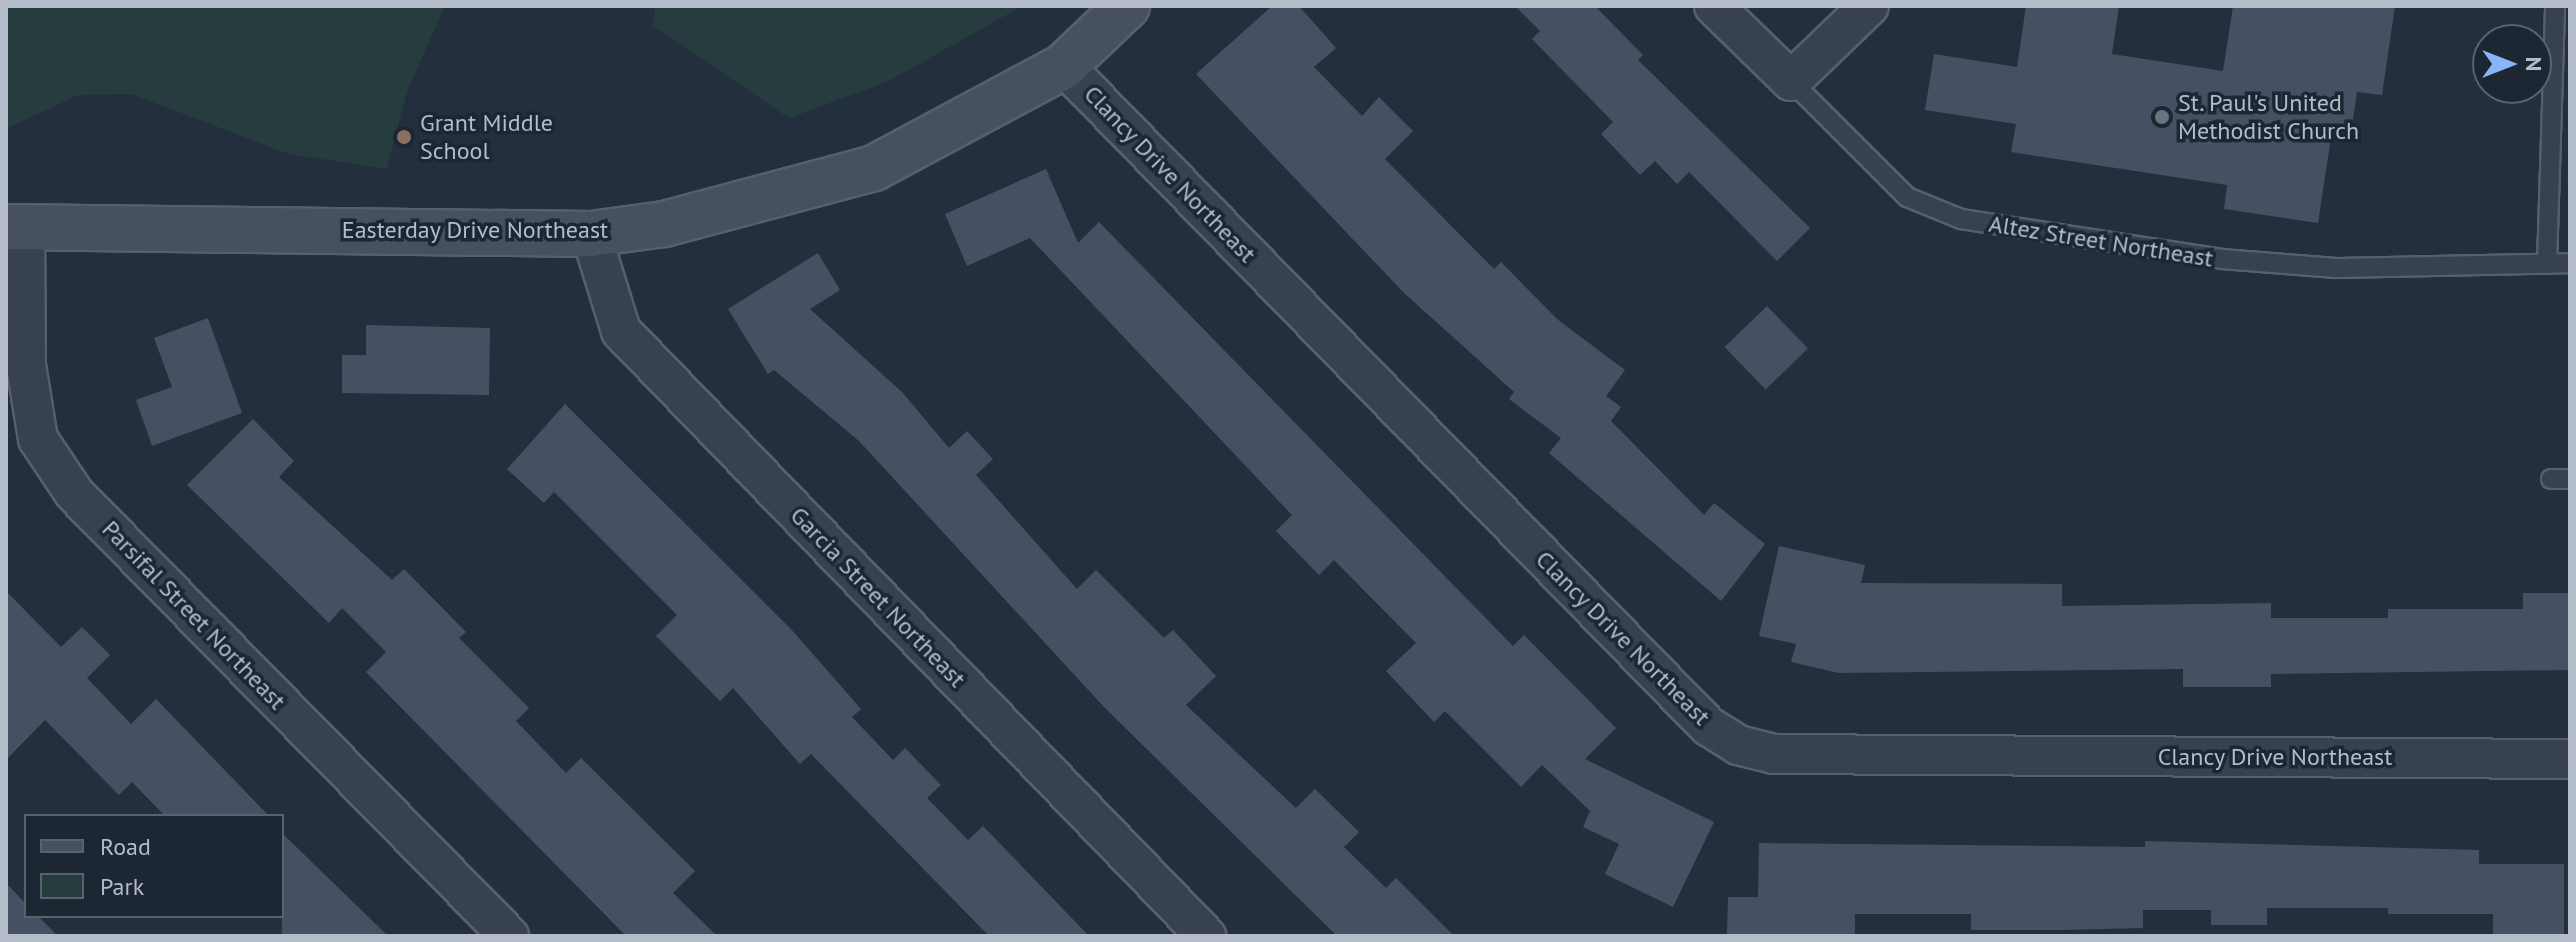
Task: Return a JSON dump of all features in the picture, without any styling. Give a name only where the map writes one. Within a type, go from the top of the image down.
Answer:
[{"type":"street","name":"Easterday Drive Northeast","points":[[15,227],[591,234],[664,224],[874,168],[1064,66],[1127,6]]},
{"type":"street","name":"Altez Street Northeast","points":[[1714,6],[1791,81]]},
{"type":"street","points":[[1791,81],[1869,6]]},
{"type":"street","name":"Clancy Drive Northeast","points":[[1064,66],[1697,715],[1738,745],[1774,754],[2570,759]]},
{"type":"street","name":"Parsifal Street Northeast","points":[[15,227],[26,365],[38,439],[74,493],[509,936]]},
{"type":"street","name":"Garcia Street Northeast","points":[[591,234],[621,331],[1206,936]]},
{"type":"lane","points":[[2547,264],[2555,6]]},
{"type":"lane","name":"Altez Street Northeast","points":[[1791,81],[1907,197],[1961,219],[2250,262],[2397,270],[2570,263]]},
{"type":"green space","points":[[6,6],[445,6],[407,91],[387,169],[289,154],[131,94],[78,95],[6,129]]},
{"type":"green space","points":[[656,6],[1022,6],[889,81],[789,118],[652,25]]},
{"type":"building","points":[[1272,6],[1299,6],[1336,48],[1314,67],[1362,116],[1379,97],[1413,131],[1385,159],[1494,269],[1501,262],[1557,319],[1625,370],[1606,396],[1621,407],[1611,421],[1704,515],[1714,503],[1765,544],[1721,601],[1549,453],[1561,438],[1509,399],[1514,392],[1404,293],[1196,74]]},
{"type":"building","points":[[1515,6],[1595,6],[1643,55],[1638,60],[1810,228],[1777,261],[1689,172],[1677,184],[1655,161],[1640,175],[1601,134],[1613,122],[1532,39],[1540,31]]},
{"type":"building","name":"St. Paul's United Methodist Church","points":[[2026,6],[2119,6],[2112,54],[2223,71],[2233,6],[2395,6],[2382,95],[2357,92],[2351,134],[2332,131],[2318,223],[2224,209],[2227,185],[2011,152],[2016,124],[1925,110],[1934,54],[2017,67]]},
{"type":"building","points":[[1046,169],[1078,243],[1099,222],[1513,646],[1524,635],[1616,728],[1585,759],[1714,822],[1673,907],[1605,874],[1619,844],[1583,827],[1590,811],[1542,765],[1521,787],[1445,711],[1434,722],[1386,671],[1416,643],[1334,560],[1319,575],[1276,531],[1292,515],[1030,238],[967,266],[945,214]]},
{"type":"building","points":[[818,253],[840,290],[810,309],[902,392],[949,448],[967,431],[993,459],[976,475],[1077,589],[1096,570],[1164,638],[1173,630],[1216,676],[1186,705],[1296,808],[1315,789],[1359,832],[1344,847],[1386,888],[1396,878],[1454,936],[1337,936],[1104,707],[859,441],[774,370],[768,374],[728,309]]},
{"type":"building","points":[[1767,306],[1808,348],[1766,389],[1725,347]]},
{"type":"building","points":[[208,318],[242,413],[152,446],[136,400],[172,387],[154,338]]},
{"type":"building","points":[[366,325],[490,328],[489,395],[342,393],[342,355],[366,355]]},
{"type":"building","points":[[565,404],[791,629],[861,709],[852,717],[893,760],[905,748],[941,785],[927,798],[968,840],[983,826],[1089,936],[989,936],[811,754],[800,764],[733,688],[720,701],[656,636],[677,615],[554,492],[544,503],[507,469]]},
{"type":"building","points":[[253,419],[294,461],[279,477],[392,580],[404,569],[466,632],[459,638],[529,708],[516,721],[566,773],[581,758],[695,871],[673,893],[717,936],[626,936],[366,672],[386,652],[342,608],[329,623],[187,485]]},
{"type":"building","points":[[1779,546],[1865,565],[1861,583],[2062,584],[2062,606],[2271,603],[2271,618],[2388,618],[2388,609],[2523,609],[2523,593],[2570,593],[2570,670],[2271,674],[2271,687],[2183,687],[2183,669],[1839,673],[1791,662],[1796,644],[1759,636]]},
{"type":"building","points":[[6,591],[61,647],[82,627],[110,655],[87,678],[131,724],[156,699],[267,814],[163,814],[132,782],[119,795],[45,720],[6,760]]},
{"type":"building","points":[[284,835],[388,936],[282,936]]},
{"type":"building","points":[[2145,841],[2479,850],[2479,864],[2564,864],[2564,936],[2493,936],[2493,914],[2388,914],[2388,908],[2267,908],[2267,925],[2211,925],[2211,910],[2143,910],[2143,928],[2064,930],[1971,930],[1971,914],[1855,914],[1855,936],[1727,936],[1728,897],[1758,897],[1759,843],[2145,847]]},
{"type":"building","points":[[6,883],[24,902],[24,918],[40,918],[58,936],[6,936]]},
{"type":"place","name":"St. Paul's United Methodist Church","points":[[2162,117]]},
{"type":"place","name":"Grant Middle School","points":[[404,137]]}]
